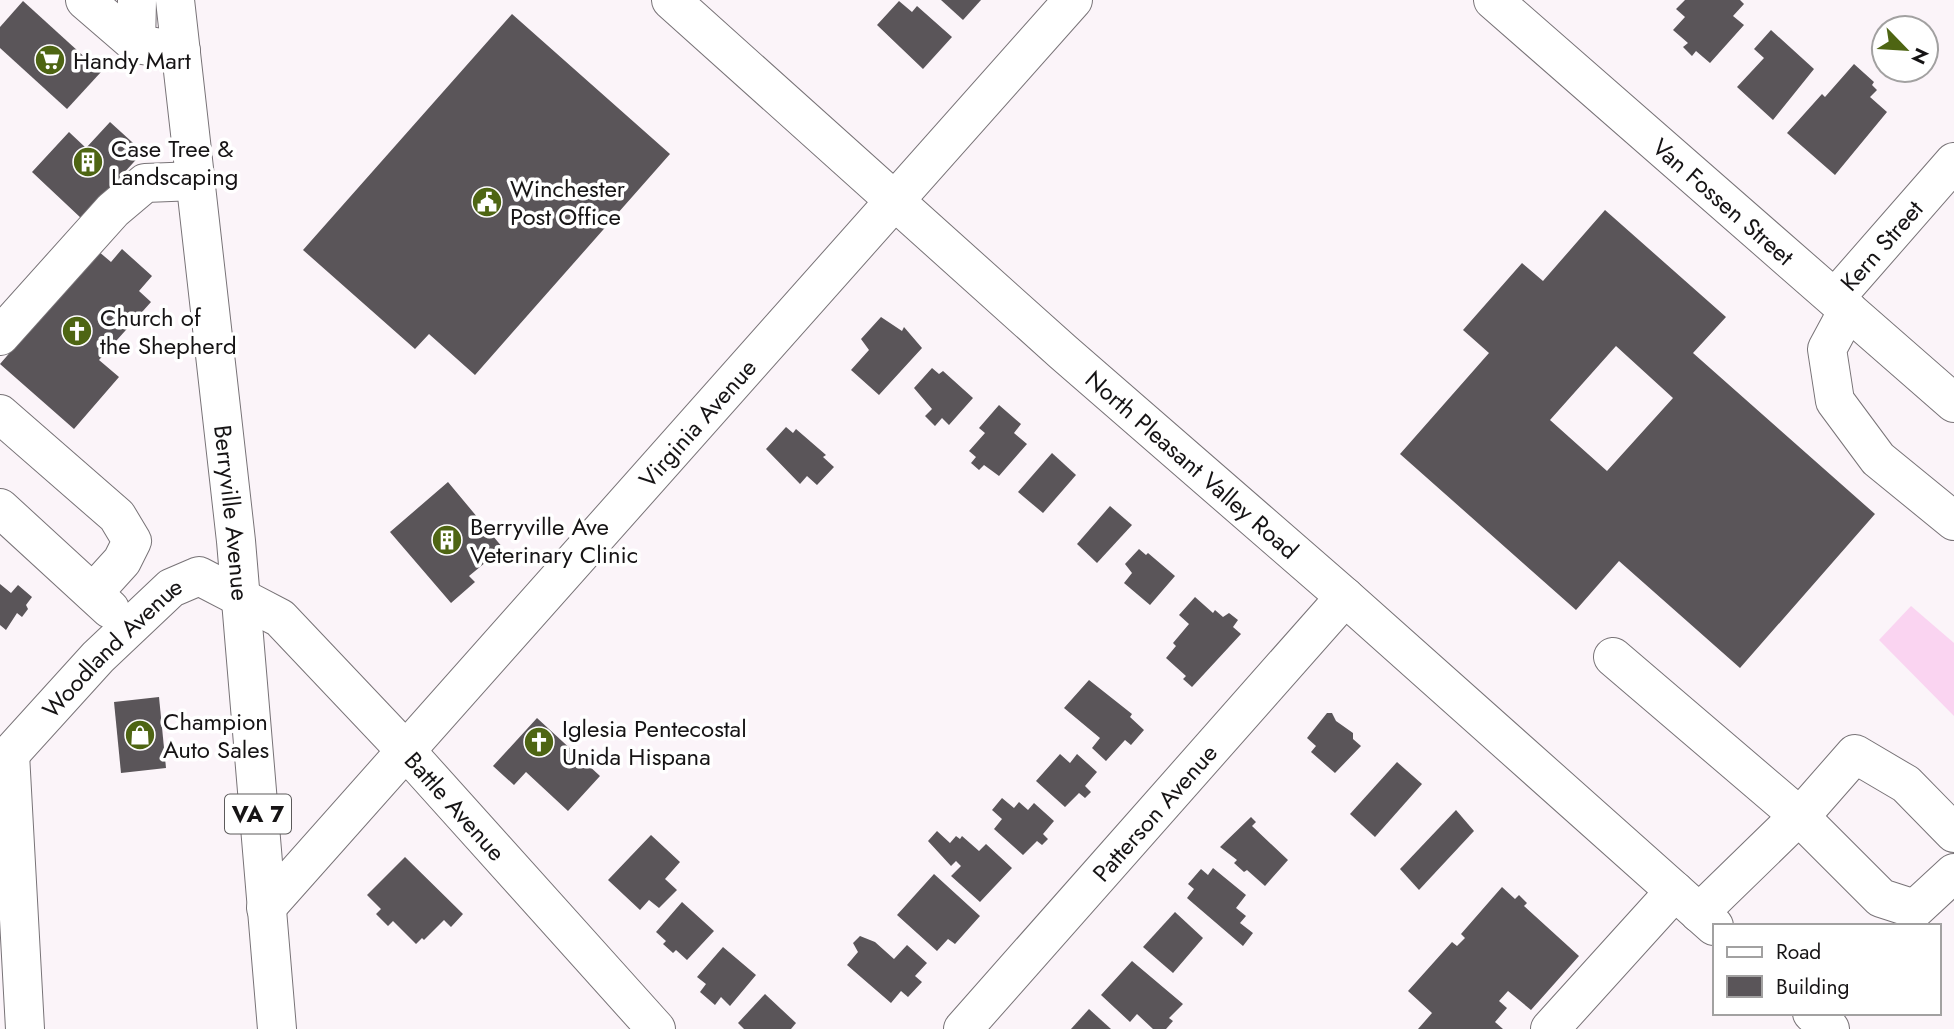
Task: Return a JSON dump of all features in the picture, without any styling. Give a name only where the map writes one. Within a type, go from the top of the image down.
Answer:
[{"type":"street","points":[[85,0],[136,44],[181,51]]},
{"type":"street","points":[[136,44],[138,0]]},
{"type":"street","name":"Berryville Avenue","points":[[175,0],[241,599],[277,1029]]},
{"type":"street","name":"North Pleasant Valley Road","points":[[671,0],[1063,352],[1345,597],[1696,910]]},
{"type":"street","name":"Virginia Avenue","points":[[266,908],[1073,0]]},
{"type":"street","name":"Van Fossen Street","points":[[1493,0],[1954,403]]},
{"type":"street","name":"Kern Street","points":[[1954,162],[1842,304],[1827,349],[1835,401],[1878,459],[1954,521]]},
{"type":"street","points":[[0,337],[113,210],[145,183],[196,181]]},
{"type":"street","points":[[0,414],[117,516],[132,541],[122,561],[93,593]]},
{"type":"street","points":[[0,508],[130,627]]},
{"type":"street","name":"Woodland Avenue","points":[[5,760],[130,627],[171,589],[199,576],[241,599]]},
{"type":"street","name":"Patterson Avenue","points":[[963,1029],[1345,597]]},
{"type":"street","name":"Battle Avenue","points":[[241,599],[280,618],[406,751],[656,1029]]},
{"type":"street","points":[[1613,657],[1799,816],[1881,898],[1915,909],[1954,873]]},
{"type":"street","points":[[1550,1029],[1696,910],[1799,816],[1855,754],[1906,784],[1954,833]]},
{"type":"street","points":[[5,760],[25,1029]]},
{"type":"street","points":[[1814,1015],[1830,1029]]},
{"type":"shaded area","points":[[1911,606],[1954,643],[1954,716],[1879,640]]},
{"type":"building","points":[[941,0],[981,0],[963,20]]},
{"type":"building","points":[[1685,0],[1740,0],[1744,4],[1733,16],[1744,25],[1710,63],[1696,51],[1692,56],[1683,47],[1688,43],[1673,30],[1685,17],[1676,9]]},
{"type":"building","name":"Handy Mart","points":[[23,1],[101,72],[67,109],[0,48],[0,27]]},
{"type":"building","points":[[899,1],[912,12],[917,6],[952,37],[923,69],[877,25]]},
{"type":"building","name":"Winchester Post Office","points":[[512,14],[670,154],[475,375],[429,334],[415,349],[303,250]]},
{"type":"building","points":[[1771,30],[1814,69],[1773,120],[1737,87],[1764,58],[1754,49]]},
{"type":"building","points":[[1854,64],[1870,78],[1870,84],[1877,90],[1870,97],[1887,112],[1835,175],[1787,133],[1822,94],[1825,97]]},
{"type":"building","name":"Case Tree & Landscaping","points":[[110,122],[143,152],[82,219],[32,172],[69,132],[86,148]]},
{"type":"building","points":[[1605,210],[1726,317],[1693,353],[1875,514],[1740,668],[1619,561],[1576,610],[1400,454],[1489,353],[1463,330],[1522,263],[1543,281]],"holes":[[[1616,346],[1673,398],[1607,471],[1550,420]]]},
{"type":"building","name":"Church of the Shepherd","points":[[122,249],[152,276],[139,291],[151,302],[99,360],[119,377],[74,429],[0,364],[98,251],[111,262]]},
{"type":"building","points":[[881,317],[902,331],[904,327],[922,348],[879,395],[851,370],[869,350],[861,339]]},
{"type":"building","points":[[932,368],[939,374],[943,371],[973,398],[949,425],[942,418],[935,426],[925,416],[932,409],[914,388]]},
{"type":"building","points":[[999,405],[1021,424],[1014,433],[1027,444],[999,476],[984,465],[979,470],[971,463],[976,457],[969,451],[985,433],[979,428]]},
{"type":"building","points":[[786,427],[793,433],[796,429],[826,455],[823,457],[834,467],[817,485],[807,476],[800,484],[766,449]]},
{"type":"building","points":[[1052,453],[1076,475],[1043,513],[1018,492]]},
{"type":"building","name":"Berryville Ave Veterinary Clinic","points":[[448,482],[503,548],[469,576],[475,582],[451,603],[390,532]]},
{"type":"building","points":[[1110,506],[1132,525],[1097,563],[1077,544]]},
{"type":"building","points":[[1139,549],[1146,555],[1148,553],[1175,576],[1150,605],[1124,583],[1132,573],[1125,564]]},
{"type":"building","points":[[0,584],[11,593],[18,585],[32,597],[22,617],[17,613],[6,630],[0,625]]},
{"type":"building","points":[[1195,597],[1213,613],[1215,610],[1223,617],[1229,613],[1238,620],[1233,627],[1241,634],[1192,687],[1183,679],[1186,676],[1166,658],[1176,646],[1173,643],[1189,624],[1179,615]]},
{"type":"building","points":[[1089,680],[1132,714],[1130,717],[1144,730],[1131,745],[1125,740],[1106,761],[1092,748],[1100,738],[1064,708]]},
{"type":"building","name":"Champion Auto Sales","points":[[159,697],[166,768],[121,773],[114,702]]},
{"type":"building","points":[[1327,713],[1332,713],[1336,721],[1353,733],[1353,739],[1361,746],[1335,773],[1311,752],[1316,746],[1307,738]]},
{"type":"building","name":"Iglesia Pentecostal Unida Hispana","points":[[537,718],[600,776],[568,811],[526,772],[514,785],[493,766]]},
{"type":"building","points":[[1060,754],[1070,763],[1077,754],[1097,772],[1085,786],[1091,792],[1085,798],[1079,793],[1065,807],[1036,781]]},
{"type":"building","points":[[1397,762],[1422,784],[1375,837],[1350,814]]},
{"type":"building","points":[[1002,798],[1014,808],[1019,802],[1028,810],[1034,803],[1054,821],[1043,834],[1048,839],[1042,845],[1037,841],[1023,855],[994,829],[1002,819],[992,810]]},
{"type":"building","points":[[1456,810],[1474,831],[1419,890],[1400,869]]},
{"type":"building","points":[[1251,817],[1256,822],[1252,826],[1288,860],[1265,886],[1247,870],[1244,872],[1234,863],[1237,860],[1220,847]]},
{"type":"building","points":[[937,831],[950,843],[956,836],[960,839],[962,836],[979,851],[986,844],[1012,868],[980,902],[951,876],[961,866],[956,861],[951,866],[928,841]]},
{"type":"building","points":[[651,835],[680,862],[665,879],[677,890],[659,908],[649,900],[640,910],[608,880]]},
{"type":"building","points":[[405,857],[463,914],[451,927],[444,920],[424,940],[422,938],[416,944],[393,921],[388,926],[376,914],[381,909],[367,895]]},
{"type":"building","points":[[1213,868],[1246,895],[1236,908],[1246,916],[1240,923],[1253,933],[1243,946],[1187,898],[1194,889],[1188,884],[1201,869],[1208,875]]},
{"type":"building","points":[[934,874],[980,916],[955,944],[948,939],[937,951],[897,915]]},
{"type":"building","points":[[1502,887],[1515,899],[1519,895],[1527,903],[1524,906],[1579,956],[1531,1010],[1508,991],[1499,1001],[1507,1008],[1495,1022],[1503,1029],[1418,1029],[1432,1013],[1408,991],[1452,942],[1457,946],[1465,938],[1461,934]]},
{"type":"building","points":[[682,902],[714,931],[687,960],[676,950],[673,953],[663,944],[666,941],[656,932]]},
{"type":"building","points":[[1175,912],[1203,938],[1173,973],[1143,947]]},
{"type":"building","points":[[860,936],[875,942],[894,959],[907,945],[927,963],[915,976],[922,982],[908,997],[901,991],[891,1003],[847,965],[858,952],[853,943]]},
{"type":"building","points":[[723,947],[756,975],[730,1006],[721,997],[715,1005],[700,992],[706,984],[697,977]]},
{"type":"building","points":[[1132,961],[1183,1004],[1169,1018],[1173,1021],[1166,1029],[1153,1029],[1137,1014],[1130,1022],[1101,995]]},
{"type":"building","points":[[765,994],[796,1023],[791,1029],[744,1029],[738,1023]]},
{"type":"building","points":[[1089,1009],[1111,1029],[1071,1029]]},
{"type":"place","name":"Handy Mart","points":[[50,60]]},
{"type":"place","name":"Case Tree & Landscaping","points":[[88,162]]},
{"type":"place","name":"Winchester Post Office","points":[[487,202]]},
{"type":"place","name":"Church of the Shepherd","points":[[77,331]]},
{"type":"place","name":"Berryville Ave Veterinary Clinic","points":[[447,540]]},
{"type":"place","name":"Champion Auto Sales","points":[[140,735]]},
{"type":"place","name":"Iglesia Pentecostal Unida Hispana","points":[[539,742]]}]
